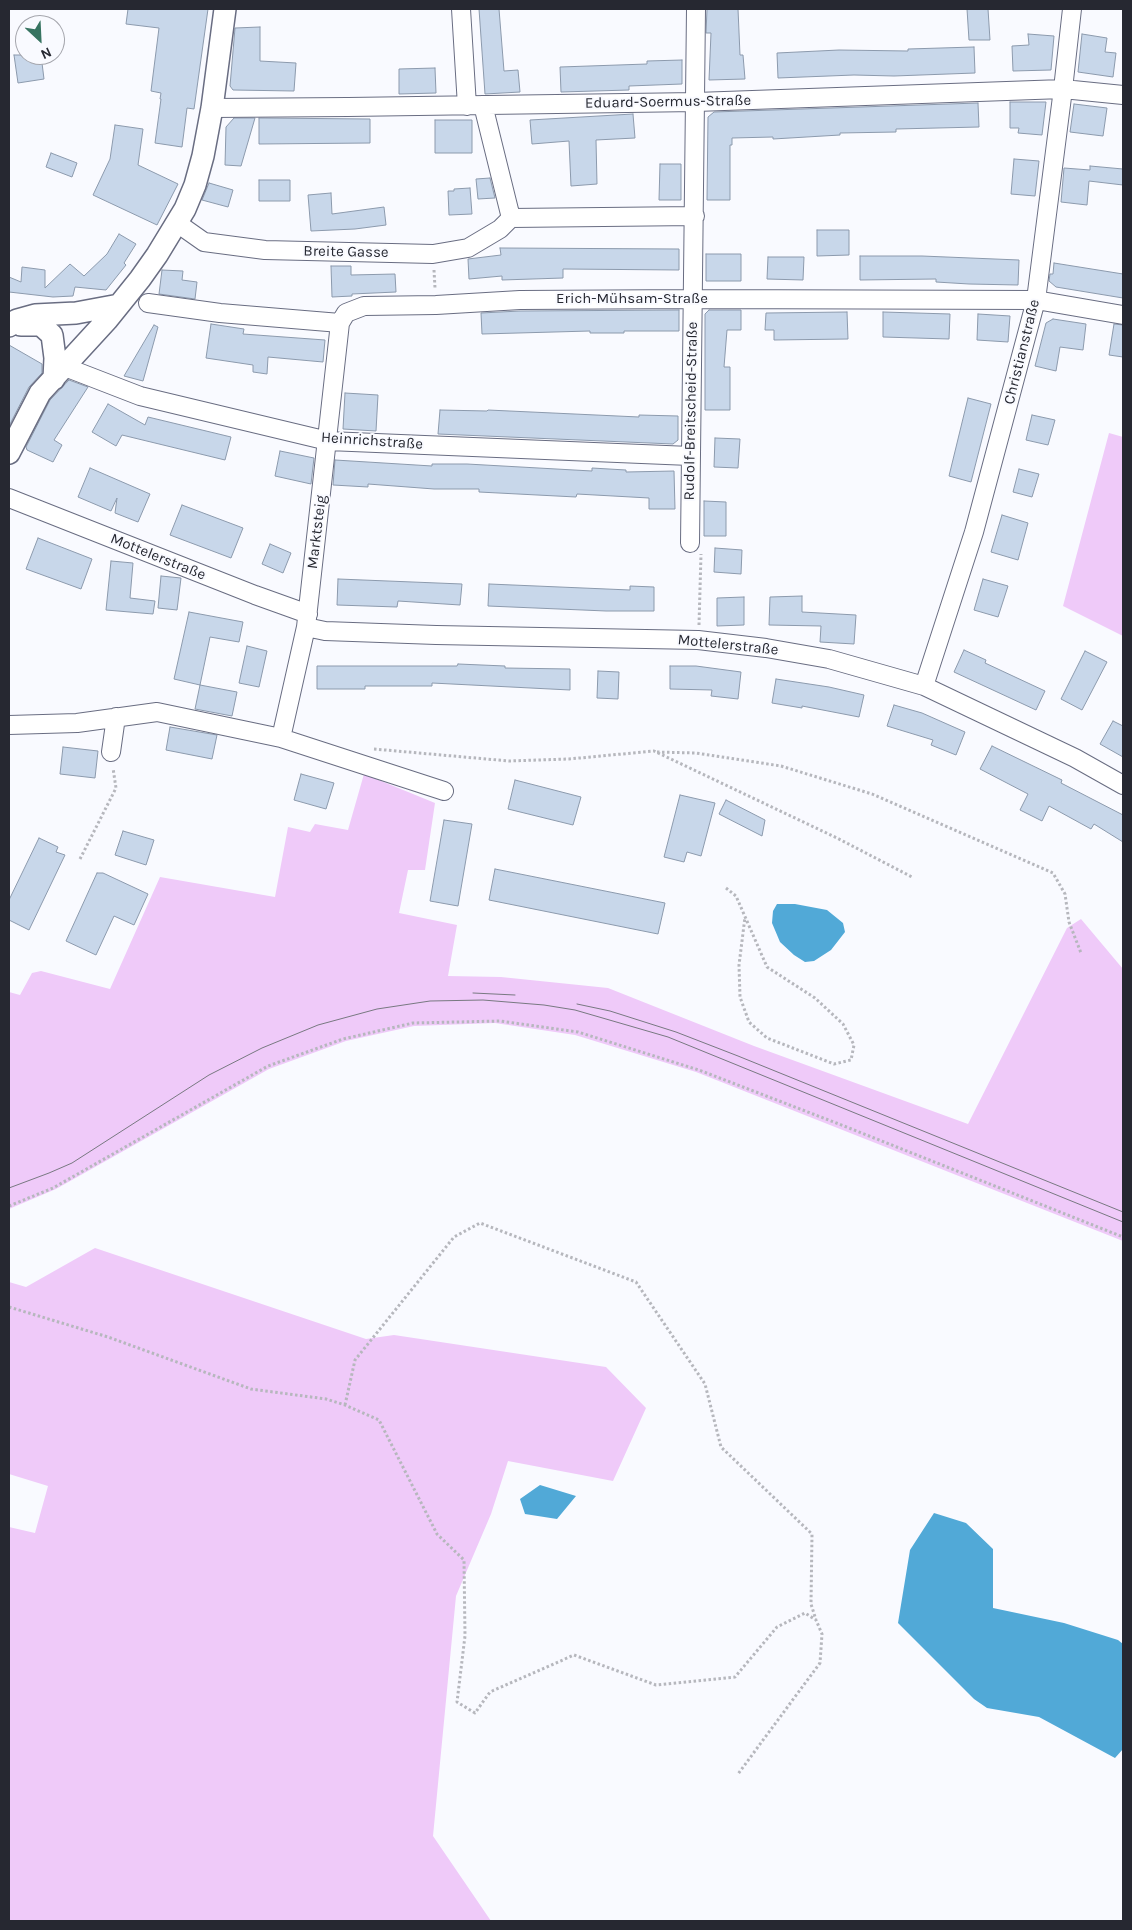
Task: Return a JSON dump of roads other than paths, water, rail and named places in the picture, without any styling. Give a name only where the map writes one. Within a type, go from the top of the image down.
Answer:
[{"type":"main road","points":[[9,453],[40,394],[119,305],[157,255],[177,223],[195,185],[212,108],[225,9]]},
{"type":"main road","points":[[9,326],[17,320],[35,315],[76,313],[119,305]]},
{"type":"main road","points":[[9,326],[27,324],[48,329],[55,346],[59,373]]},
{"type":"street","points":[[461,9],[475,105],[511,218],[695,216]]},
{"type":"street","name":"Rudolf-Breitscheid-Straße","points":[[690,543],[696,9]]},
{"type":"street","name":"Christianstraße","points":[[924,686],[974,532],[1036,300],[1064,89],[1072,9]]},
{"type":"street","name":"Eduard-Soermus-Straße","points":[[212,108],[696,102],[1064,89],[1123,95]]},
{"type":"street","name":"Breite Gasse","points":[[177,223],[204,242],[265,250],[433,254],[468,248],[500,229],[511,218]]},
{"type":"street","name":"Erich-Mühsam-Straße","points":[[340,323],[346,312],[364,306],[436,305],[520,300],[692,298],[1036,300],[1123,315]]},
{"type":"street","points":[[148,303],[220,313],[340,323]]},
{"type":"street","name":"Marktsteig","points":[[281,738],[307,620],[340,323]]},
{"type":"street","name":"Heinrichstraße","points":[[59,373],[140,396],[328,441],[690,456]]},
{"type":"street","name":"Mottelerstraße","points":[[9,498],[255,596],[307,620],[324,631],[436,636],[698,640],[766,648],[829,659],[924,686],[1075,758],[1123,785]]},
{"type":"street","points":[[9,724],[77,722],[157,712],[281,738],[444,791]]},
{"type":"street","points":[[111,752],[116,717]]},
{"type":"water","points":[[777,904],[795,904],[827,910],[843,923],[845,932],[831,950],[814,961],[805,962],[780,942],[772,923],[773,911]]},
{"type":"water","points":[[540,1485],[576,1496],[557,1519],[525,1514],[520,1499]]},
{"type":"water","points":[[934,1513],[966,1523],[993,1549],[993,1608],[1064,1623],[1118,1640],[1123,1644],[1123,1749],[1115,1758],[1039,1717],[987,1708],[974,1699],[898,1623],[910,1550]]},
{"type":"tram line","points":[[473,993],[515,995]]},
{"type":"tram line","points":[[9,1188],[72,1163],[209,1075],[262,1048],[318,1025],[377,1009],[430,1001],[483,1000],[544,1005],[575,1010],[668,1037],[1123,1222]]},
{"type":"tram line","points":[[577,1004],[610,1011],[676,1032],[1123,1212]]}]
